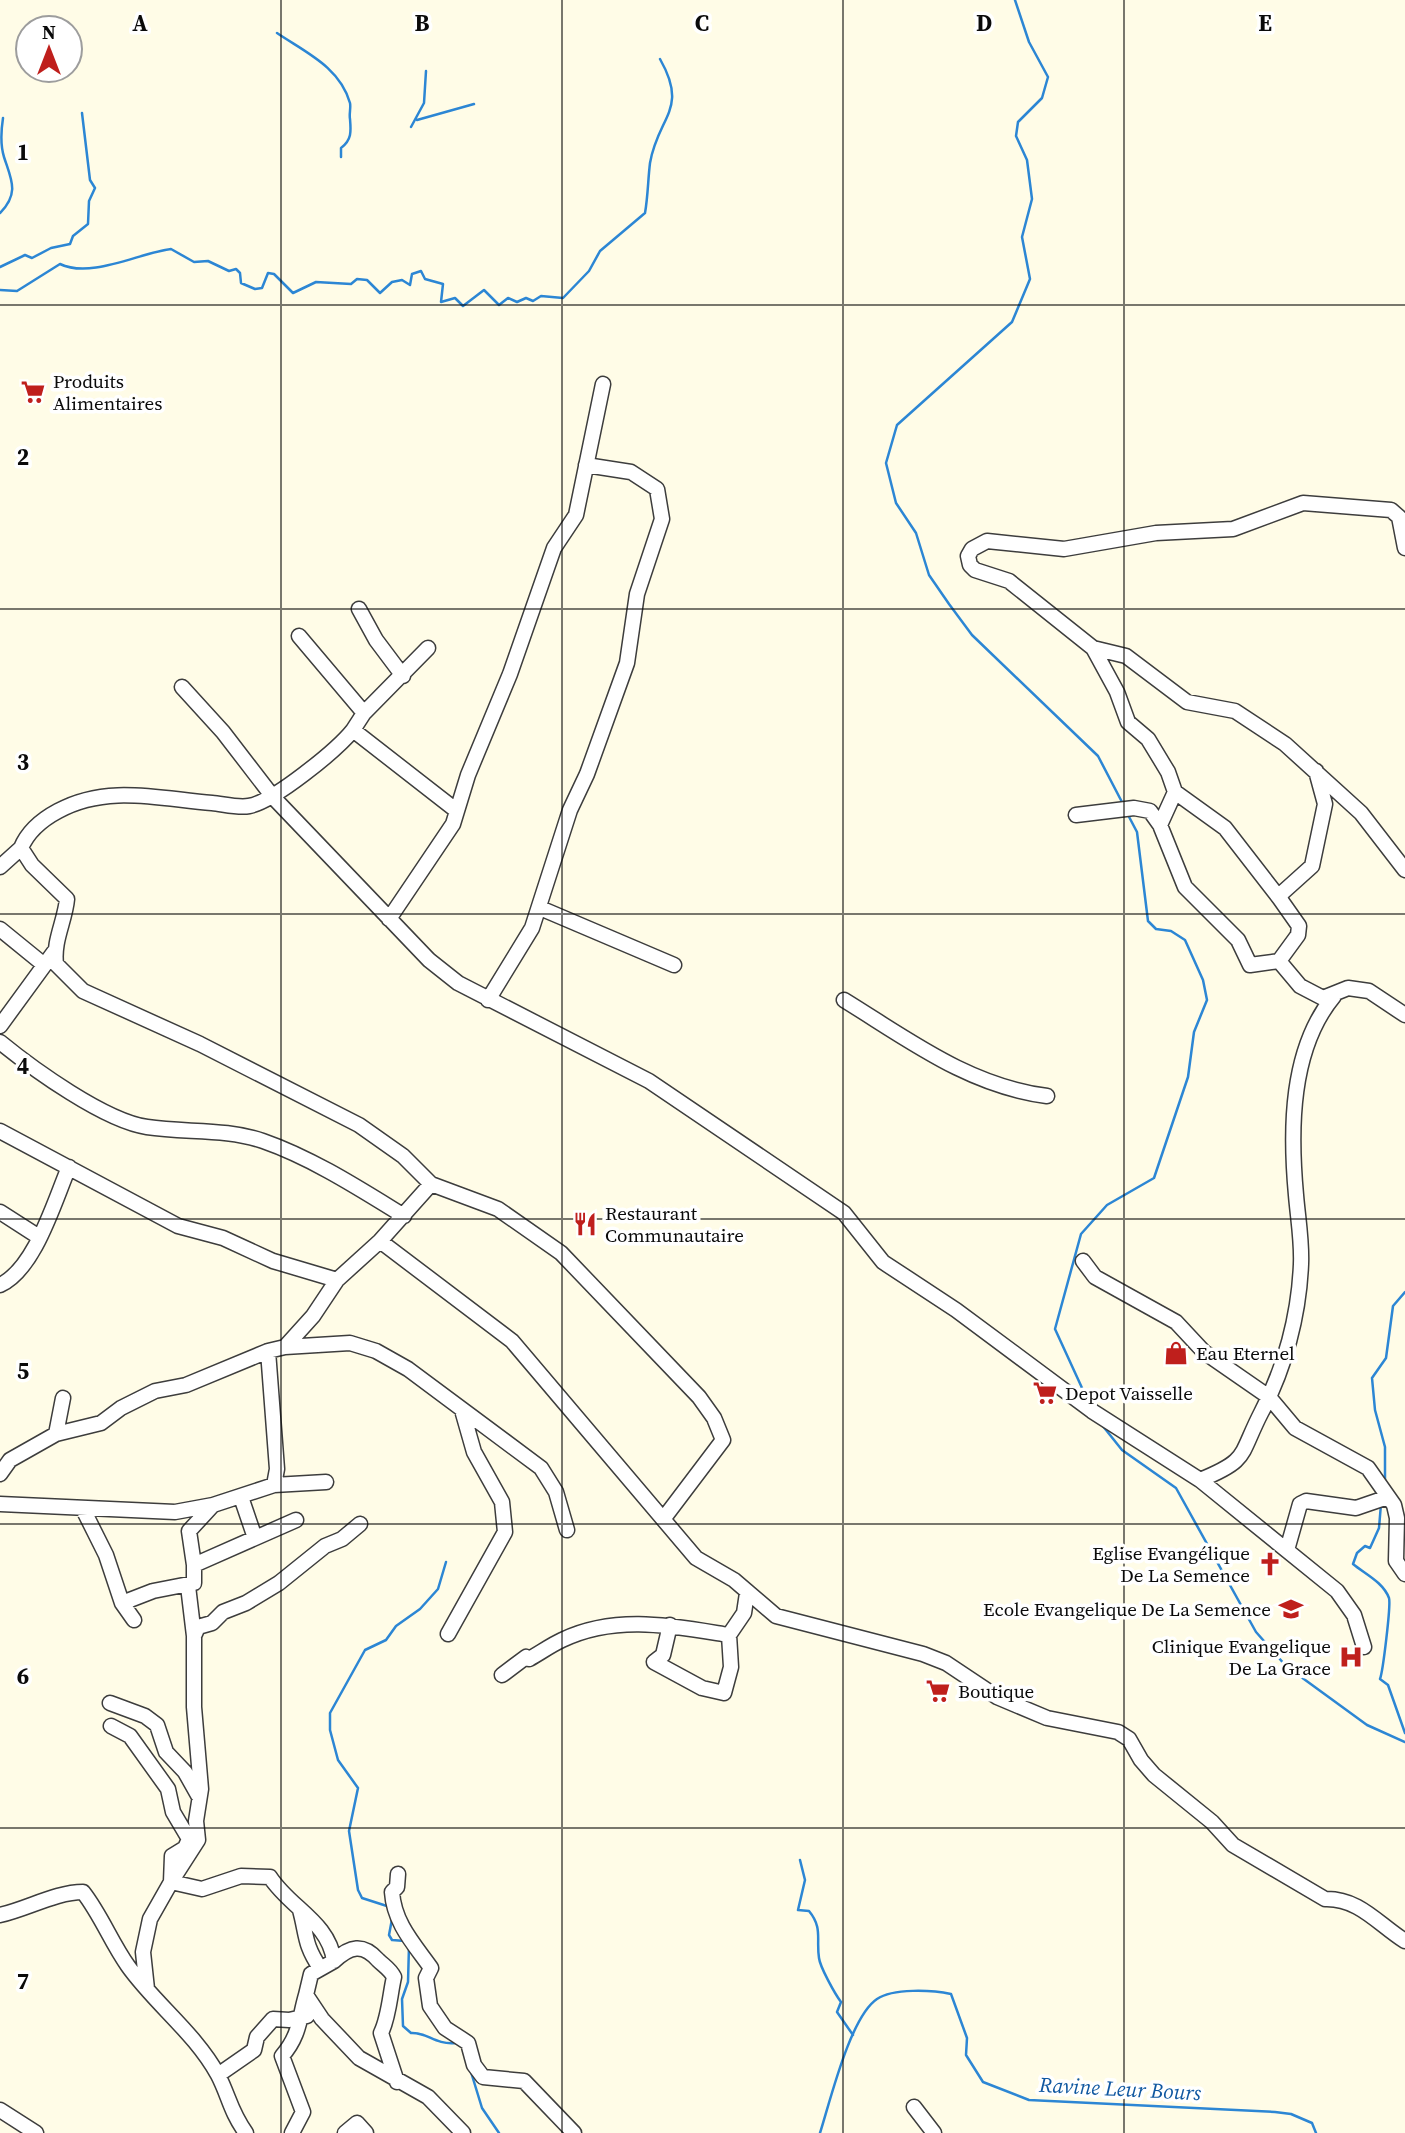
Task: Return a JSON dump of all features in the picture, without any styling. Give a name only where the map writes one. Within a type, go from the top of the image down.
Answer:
[{"type":"street","points":[[389,919],[453,824],[482,737],[510,674],[554,548],[576,515],[603,384]]},
{"type":"street","points":[[488,1000],[532,928],[540,908],[570,810],[587,774],[626,663],[637,594],[662,519],[657,489],[631,472],[586,465]]},
{"type":"street","points":[[1076,815],[1134,808],[1150,811],[1160,825],[1185,887],[1238,940],[1250,965],[1279,961],[1298,935],[1299,926],[1225,828],[1175,792],[1168,772],[1148,738],[1128,722],[1117,692],[1093,648],[1009,581],[975,569],[968,556],[972,549],[987,541],[1064,549],[1156,533],[1233,529],[1303,503],[1391,510],[1399,517],[1405,548]]},
{"type":"street","points":[[359,610],[376,640],[403,676]]},
{"type":"street","points":[[299,636],[364,713]]},
{"type":"street","points":[[0,867],[21,848],[26,837],[47,817],[68,806],[105,795],[142,794],[248,807],[273,797],[353,730],[364,713],[428,648]]},
{"type":"street","points":[[1093,648],[1126,656],[1187,702],[1235,711],[1316,769],[1361,813],[1405,870]]},
{"type":"street","points":[[182,687],[235,745],[273,797],[389,919],[449,976],[488,1000],[658,1087],[844,1213],[883,1262],[956,1310],[1092,1411],[1200,1480],[1337,1591],[1354,1615],[1364,1647]]},
{"type":"street","points":[[353,730],[457,811]]},
{"type":"street","points":[[1280,899],[1282,893],[1312,866],[1325,804],[1316,769]]},
{"type":"street","points":[[1160,825],[1175,792]]},
{"type":"street","points":[[0,1026],[54,952],[65,917],[67,899],[32,865],[21,848]]},
{"type":"street","points":[[540,908],[674,965]]},
{"type":"street","points":[[0,929],[43,964]]},
{"type":"street","points":[[54,952],[56,964],[83,991],[200,1044],[359,1125],[403,1156],[431,1184],[498,1209],[561,1252],[699,1397],[714,1418],[723,1440],[664,1518]]},
{"type":"street","points":[[1279,961],[1300,986],[1323,998],[1334,996]]},
{"type":"street","points":[[1200,1480],[1236,1463],[1246,1450],[1287,1351],[1299,1290],[1300,1221],[1293,1135],[1296,1089],[1318,1014],[1334,996],[1348,988],[1369,991],[1405,1015]]},
{"type":"street","points":[[844,1000],[961,1072],[995,1085],[1047,1096]]},
{"type":"street","points":[[0,1042],[80,1098],[116,1117],[146,1127],[221,1131],[263,1141],[404,1216]]},
{"type":"street","points":[[0,1131],[178,1226],[223,1238],[273,1261],[337,1280]]},
{"type":"street","points":[[0,1285],[13,1279],[21,1270],[39,1237],[69,1167]]},
{"type":"street","points":[[285,1347],[337,1280],[380,1241],[431,1184]]},
{"type":"street","points":[[0,1212],[39,1237]]},
{"type":"street","points":[[380,1241],[512,1341],[696,1558],[734,1580],[776,1616],[946,1663],[997,1697],[1047,1718],[1118,1731],[1129,1739],[1141,1760],[1154,1775],[1168,1782],[1233,1845],[1325,1899],[1343,1898],[1362,1908],[1405,1941]]},
{"type":"street","points":[[1083,1261],[1095,1277],[1176,1322],[1204,1352],[1269,1397],[1295,1428],[1368,1468],[1382,1500],[1397,1518],[1396,1561],[1405,1574]]},
{"type":"street","points":[[0,1474],[10,1460],[56,1434],[101,1423],[121,1408],[155,1391],[186,1385],[268,1351],[285,1347],[350,1343],[367,1348],[408,1369],[541,1468],[556,1492],[567,1530]]},
{"type":"street","points":[[268,1351],[277,1469],[274,1485]]},
{"type":"street","points":[[56,1434],[62,1398]]},
{"type":"street","points":[[448,1634],[505,1532],[502,1502],[474,1452],[464,1427],[462,1410]]},
{"type":"street","points":[[0,1504],[175,1511],[213,1505],[274,1485],[326,1482]]},
{"type":"street","points":[[241,1497],[254,1538]]},
{"type":"street","points":[[1287,1550],[1300,1504],[1312,1502],[1350,1508],[1382,1500]]},
{"type":"street","points":[[122,1603],[153,1591],[188,1587],[194,1583],[189,1531],[213,1505]]},
{"type":"street","points":[[83,1508],[106,1555],[122,1603],[134,1620]]},
{"type":"street","points":[[194,1565],[296,1520]]},
{"type":"street","points":[[194,1636],[198,1627],[212,1622],[223,1612],[246,1603],[279,1583],[325,1546],[342,1539],[360,1524]]},
{"type":"street","points":[[147,1990],[144,1952],[150,1919],[197,1843],[195,1822],[201,1789],[194,1707],[194,1636],[188,1587]]},
{"type":"street","points":[[670,1625],[663,1655],[654,1662],[702,1688],[724,1693],[731,1667],[729,1634],[744,1613],[747,1593]]},
{"type":"street","points":[[502,1675],[526,1657],[529,1659],[563,1639],[588,1632],[645,1622],[729,1634]]},
{"type":"street","points":[[110,1703],[145,1716],[157,1725],[166,1752],[185,1772],[199,1798]]},
{"type":"street","points":[[111,1726],[130,1736],[168,1789],[173,1812],[189,1839],[185,1848],[172,1856],[169,1868],[171,1882]]},
{"type":"street","points":[[398,1874],[397,1886],[391,1892],[396,1914],[416,1952],[431,1968],[426,1978],[427,1998],[445,2028],[468,2043],[474,2065],[483,2077],[524,2081],[574,2133]]},
{"type":"street","points":[[171,1882],[202,1889],[241,1876],[270,1877],[278,1889],[327,1937],[327,1964]]},
{"type":"street","points":[[0,1915],[27,1909],[67,1892],[83,1892],[99,1912],[127,1965],[147,1990],[173,2015],[218,2075],[231,2112],[246,2133]]},
{"type":"street","points":[[300,1909],[307,1925],[306,1945],[327,1964]]},
{"type":"street","points":[[292,2133],[303,2112],[282,2056],[295,2039],[303,2016],[309,1978],[351,1948],[360,1947],[373,1952],[394,1977],[390,1987],[387,2019],[381,2033],[397,2082]]},
{"type":"street","points":[[306,1995],[322,2019],[359,2058],[397,2082],[428,2097],[458,2124],[463,2133]]},
{"type":"street","points":[[218,2075],[254,2050],[257,2037],[273,2019],[289,2021],[303,2016],[322,2019]]},
{"type":"street","points":[[914,2107],[934,2133]]},
{"type":"street","points":[[0,2110],[36,2133]]},
{"type":"street","points":[[345,2133],[357,2123],[366,2133]]},
{"type":"waterway","points":[[1015,0],[1029,42],[1048,77],[1042,98],[1018,122],[1016,136],[1027,160],[1032,199],[1022,237],[1030,279],[1012,322],[897,425],[886,463],[896,503],[916,533],[929,575],[949,604],[972,635],[1098,756],[1123,804]]},
{"type":"waterway","points":[[277,33],[330,70],[345,90],[350,103],[350,131],[347,142],[341,148],[341,157]]},
{"type":"waterway","points":[[0,290],[17,291],[60,264],[86,269],[171,249],[194,262],[208,261],[229,271],[236,269],[240,273],[241,283],[255,289],[262,288],[268,273],[274,274],[293,293],[316,282],[351,284],[357,279],[367,280],[380,293],[392,282],[402,280],[410,285],[412,274],[421,271],[425,279],[443,284],[441,302],[455,298],[463,306],[484,290],[499,305],[508,298],[517,302],[526,298],[533,301],[541,296],[563,298],[589,271],[600,251],[645,213],[650,163],[672,102],[672,90],[660,59]]},
{"type":"waterway","points":[[411,127],[424,103],[426,71]]},
{"type":"waterway","points":[[417,120],[474,104]]},
{"type":"waterway","points":[[0,267],[25,255],[32,258],[51,248],[70,244],[73,236],[88,224],[89,201],[95,188],[90,180],[82,113]]},
{"type":"waterway","points":[[0,213],[12,192],[2,147],[3,118]]},
{"type":"waterway","points":[[1088,1401],[1055,1329],[1081,1234],[1107,1205],[1154,1178],[1188,1077],[1194,1032],[1207,1000],[1203,980],[1185,940],[1171,931],[1156,929],[1148,921],[1137,832],[1127,813]]},
{"type":"waterway","points":[[1385,1480],[1385,1447],[1375,1410],[1372,1378],[1386,1358],[1393,1306],[1405,1292]]},
{"type":"waterway","points":[[1102,1425],[1122,1450],[1176,1488],[1256,1632],[1286,1666],[1367,1725],[1405,1742]]},
{"type":"waterway","points":[[1381,1504],[1379,1528],[1370,1548],[1365,1546],[1357,1553],[1353,1564],[1378,1583],[1389,1598],[1380,1679],[1388,1685],[1405,1733]]},
{"type":"waterway","points":[[390,1907],[362,1898],[358,1890],[349,1831],[358,1788],[338,1760],[330,1730],[330,1713],[365,1650],[386,1640],[396,1626],[420,1609],[438,1589],[446,1562]]},
{"type":"waterway","points":[[800,1860],[805,1880],[798,1910],[809,1911],[816,1923],[820,1962],[841,2002],[837,2012],[853,2035]]},
{"type":"waterway","points":[[392,1919],[389,1935],[392,1940],[405,1941]]},
{"type":"waterway","points":[[409,1946],[408,1982],[402,1999],[403,2026],[411,2033],[456,2043]]},
{"type":"waterway","name":"Ravine Leur Bours","points":[[820,2133],[842,2061],[867,2009],[884,1995],[913,1991],[951,1994],[967,2038],[966,2055],[983,2082],[1029,2100],[1275,2112],[1291,2114],[1312,2123],[1316,2133]]},
{"type":"waterway","points":[[471,2072],[482,2108],[499,2133]]},
{"type":"place","name":"Produits Alimentaires","points":[[33,392]]},
{"type":"place","name":"Restaurant Communautaire","points":[[585,1224]]},
{"type":"place","name":"Eau Eternel","points":[[1176,1353]]},
{"type":"place","name":"Depot Vaisselle","points":[[1045,1393]]},
{"type":"place","name":"Eglise Evangélique De La Semence","points":[[1270,1564]]},
{"type":"place","name":"Ecole Evangelique De La Semence","points":[[1291,1609]]},
{"type":"place","name":"Clinique Evangelique De La Grace","points":[[1351,1657]]},
{"type":"place","name":"Boutique","points":[[938,1691]]}]
